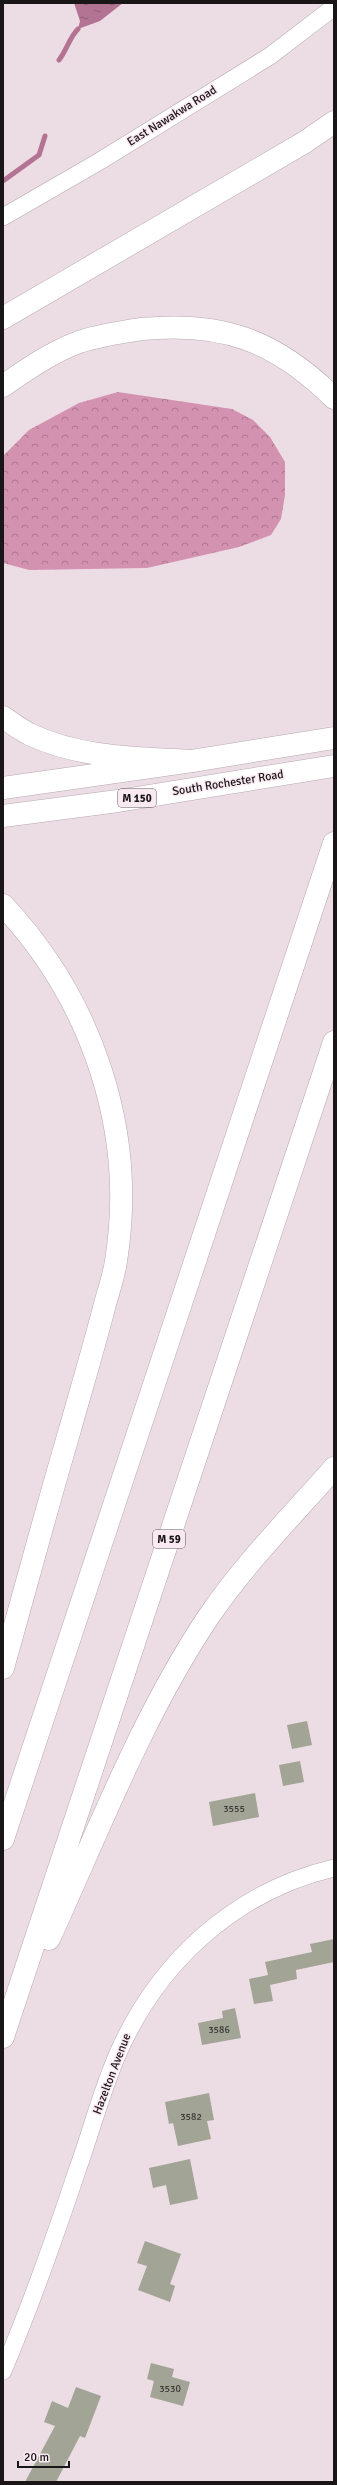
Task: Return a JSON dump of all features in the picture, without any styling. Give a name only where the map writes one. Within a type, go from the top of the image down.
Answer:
[{"type":"main road","points":[[3,318],[305,142],[334,122]]},
{"type":"main road","points":[[3,386],[35,363],[79,342],[114,332],[161,327],[206,328],[244,338],[278,354],[312,376],[334,398]]},
{"type":"main road","points":[[3,717],[29,734],[66,748],[112,757],[192,761]]},
{"type":"main road","name":"M 150","points":[[3,788],[192,761],[334,738]]},
{"type":"main road","name":"South Rochester Road","points":[[3,816],[270,777],[334,766]]},
{"type":"main road","points":[[3,1839],[334,843]]},
{"type":"main road","points":[[3,905],[25,929],[50,963],[71,998],[99,1062],[119,1149],[120,1199],[116,1260],[3,1668]]},
{"type":"main road","name":"M 59","points":[[3,2037],[334,1042]]},
{"type":"main road","points":[[3,2040],[135,1748],[171,1679],[210,1614],[272,1537],[334,1468]]},
{"type":"street","name":"East Nawakwa Road","points":[[3,216],[100,161],[270,56],[334,7]]},
{"type":"street","name":"Hazelton Avenue","points":[[3,2371],[34,2296],[109,2076],[128,2032],[148,1997],[184,1953],[232,1912],[282,1885],[334,1868]]},
{"type":"green space","points":[[118,392],[232,409],[253,420],[270,437],[285,462],[285,495],[281,519],[271,535],[239,547],[147,568],[29,570],[3,563],[3,456],[29,430],[79,403]]},
{"type":"water","points":[[74,3],[123,3],[100,21],[78,29],[80,21]]},
{"type":"building","points":[[307,1721],[312,1745],[292,1749],[287,1725]]},
{"type":"building","points":[[300,1761],[304,1782],[283,1786],[279,1765]]},
{"type":"building","points":[[255,1793],[259,1817],[213,1826],[209,1802]]},
{"type":"building","points":[[334,1939],[334,1962],[296,1970],[297,1979],[270,1985],[273,2001],[254,2004],[249,1979],[268,1975],[265,1962],[312,1952],[310,1944]]},
{"type":"building","points":[[235,2008],[241,2038],[202,2045],[198,2023],[223,2018],[222,2011]]},
{"type":"building","points":[[209,2093],[214,2120],[207,2121],[211,2139],[178,2146],[173,2123],[169,2124],[165,2102]]},
{"type":"building","points":[[190,2159],[198,2199],[170,2205],[166,2185],[153,2188],[149,2168]]},
{"type":"building","points":[[145,2241],[181,2254],[170,2284],[175,2286],[170,2302],[138,2290],[147,2266],[137,2263]]},
{"type":"building","points":[[151,2363],[174,2369],[172,2377],[190,2382],[183,2406],[150,2397],[154,2381],[147,2379]]},
{"type":"building","points":[[76,2387],[101,2396],[85,2438],[80,2436],[56,2482],[25,2482],[55,2426],[44,2422],[52,2401],[68,2408]]},
{"type":"waterway","points":[[59,60],[72,36],[78,29]]},
{"type":"waterway","points":[[3,181],[39,155],[45,136]]}]
